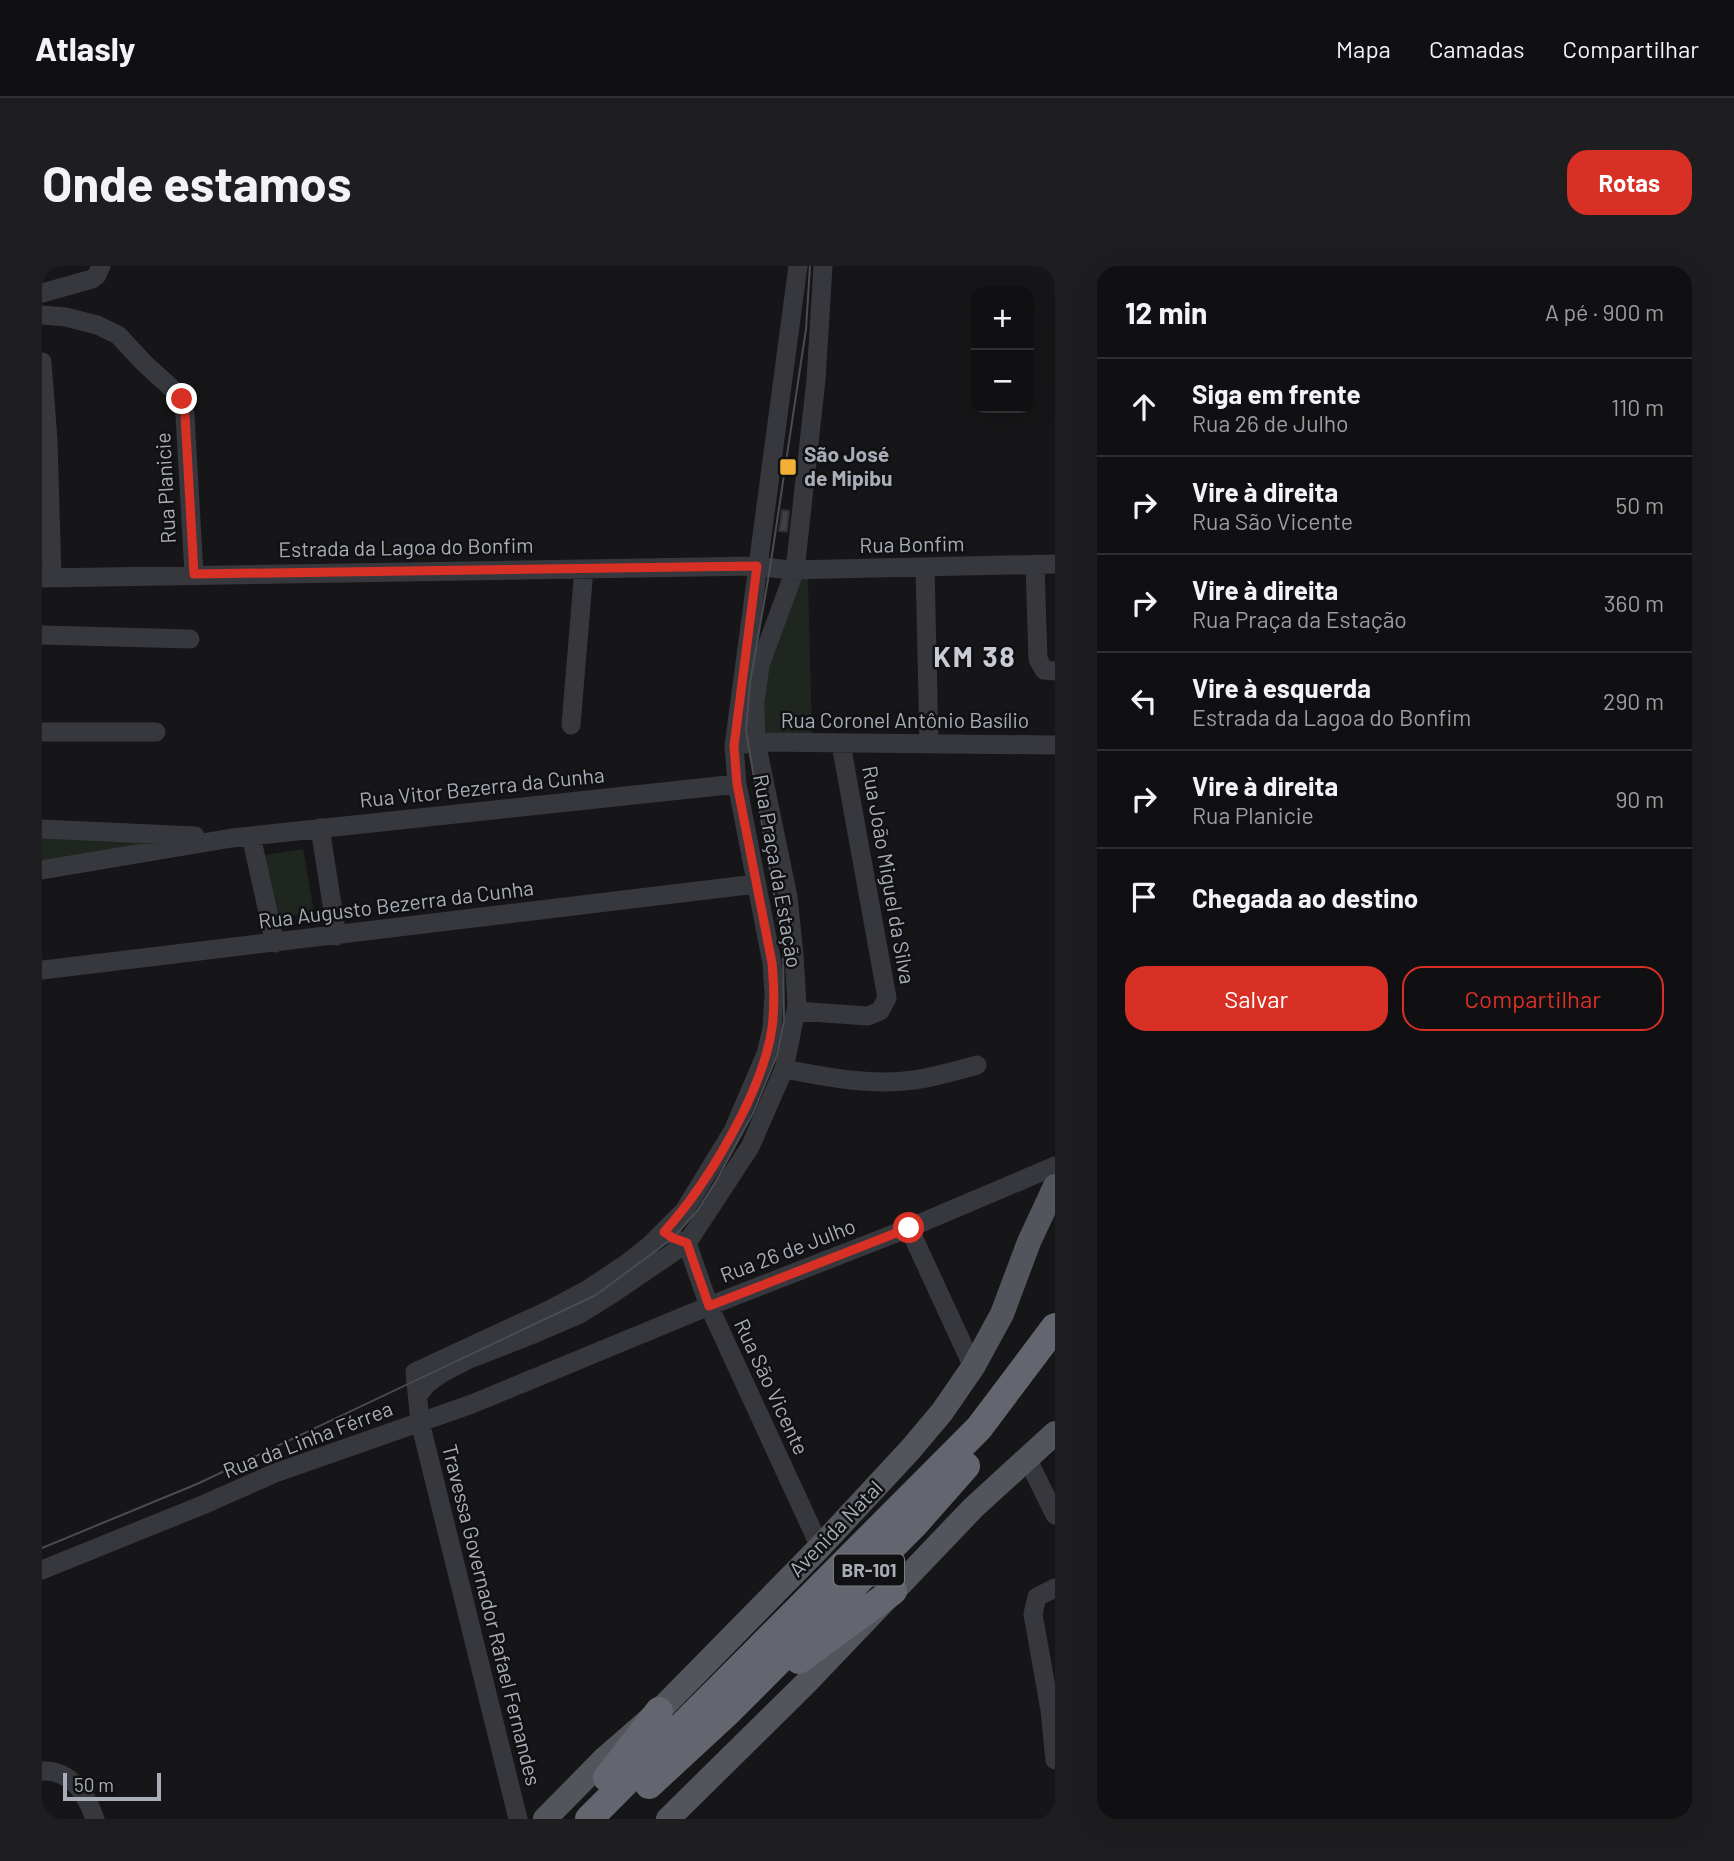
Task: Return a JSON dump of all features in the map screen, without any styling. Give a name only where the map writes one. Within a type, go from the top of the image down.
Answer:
[{"type":"highway","name":"BR-101","points":[[589,1819],[979,1428],[1055,1327]]},
{"type":"highway","name":"BR-101","points":[[615,1819],[729,1711],[914,1525],[982,1449],[1055,1354]]},
{"type":"highway","points":[[729,1711],[893,1591]]},
{"type":"highway","points":[[573,1819],[659,1711]]},
{"type":"main road","name":"Avenida Natal","points":[[545,1819],[605,1758],[659,1711],[820,1547],[942,1412],[973,1367],[1002,1314],[1029,1242],[1055,1186]]},
{"type":"main road","points":[[1029,1242],[1055,1226]]},
{"type":"main road","points":[[668,1819],[805,1684],[973,1508],[1045,1444]]},
{"type":"street","points":[[42,293],[92,279],[101,266]]},
{"type":"street","name":"Rua Praça da Estação","points":[[418,1395],[415,1372],[566,1302],[626,1264],[664,1232],[684,1211],[716,1162],[733,1131],[766,1054],[772,1029],[772,963],[737,784],[734,746],[764,567],[798,266]]},
{"type":"street","name":"Rua Praça da Estação","points":[[797,1008],[788,897],[756,742],[755,703],[760,665],[795,570],[816,380],[823,266]]},
{"type":"street","name":"Rua Planicie","points":[[42,315],[66,317],[97,325],[118,335],[182,399],[194,574]]},
{"type":"street","points":[[42,362],[48,440],[47,578]]},
{"type":"street","name":"Rua Bonfim","points":[[764,567],[795,570],[1055,564]]},
{"type":"street","points":[[1035,565],[1038,659],[1044,670],[1055,671]]},
{"type":"street","name":"Estrada da Lagoa do Bonfim","points":[[47,578],[764,567]]},
{"type":"street","points":[[925,567],[929,744]]},
{"type":"street","points":[[571,725],[584,569]]},
{"type":"street","points":[[42,635],[190,639]]},
{"type":"street","points":[[42,732],[156,732]]},
{"type":"street","name":"Rua Coronel Antônio Basílio","points":[[734,746],[756,742],[1055,744]]},
{"type":"street","name":"Rua João Miguel da Silva","points":[[797,1008],[869,1016],[880,1012],[887,998],[841,744]]},
{"type":"street","name":"Rua Vitor Bezerra da Cunha","points":[[42,870],[242,837],[737,784]]},
{"type":"street","points":[[320,828],[337,936]]},
{"type":"street","name":"Rua Vitor Bezerra da Cunha","points":[[42,829],[242,837]]},
{"type":"street","points":[[242,837],[275,943]]},
{"type":"street","name":"Rua Augusto Bezerra da Cunha","points":[[42,970],[756,884]]},
{"type":"street","name":"Rua da Linha Férrea","points":[[42,1570],[275,1473],[420,1422],[418,1395],[442,1373],[467,1360],[580,1314],[687,1243],[750,1147],[784,1069],[797,1008]]},
{"type":"street","points":[[784,1069],[844,1080],[887,1081],[913,1080],[977,1065]]},
{"type":"street","name":"Rua 26 de Julho","points":[[420,1422],[472,1405],[1055,1166]]},
{"type":"street","points":[[909,1228],[973,1367]]},
{"type":"street","points":[[664,1232],[687,1243]]},
{"type":"street","name":"Rua São Vicente","points":[[687,1243],[709,1306],[820,1547]]},
{"type":"street","name":"Travessa Governador Rafael Fernandes","points":[[420,1422],[518,1819]]},
{"type":"street","points":[[1045,1444],[1055,1515]]},
{"type":"street","points":[[1055,1588],[1037,1597],[1033,1614],[1052,1709],[1055,1760]]},
{"type":"street","points":[[42,1772],[60,1774],[78,1786],[94,1815]]},
{"type":"shaded area","points":[[808,577],[812,736],[763,736],[767,658],[801,579]]},
{"type":"shaded area","points":[[42,835],[193,840],[42,863]]},
{"type":"shaded area","points":[[303,849],[314,912],[276,918],[265,855]]},
{"type":"building","points":[[782,510],[789,511],[787,532],[779,531]]},
{"type":"tram line","points":[[42,1548],[197,1484],[596,1295],[673,1238],[697,1211],[716,1181],[753,1113],[777,1055],[784,1021],[783,946],[746,731],[750,683],[806,329],[810,266]]},
{"type":"place","name":"São José de Mipibu","points":[[788,467]]},
{"type":"district","name":"KM 38","points":[[975,657]]},
{"type":"route","points":[[182,399],[194,574],[757,566],[734,746],[737,784],[772,963],[772,1029],[757,1078],[733,1131],[684,1211],[664,1232],[687,1243],[709,1306],[909,1228]]}]
